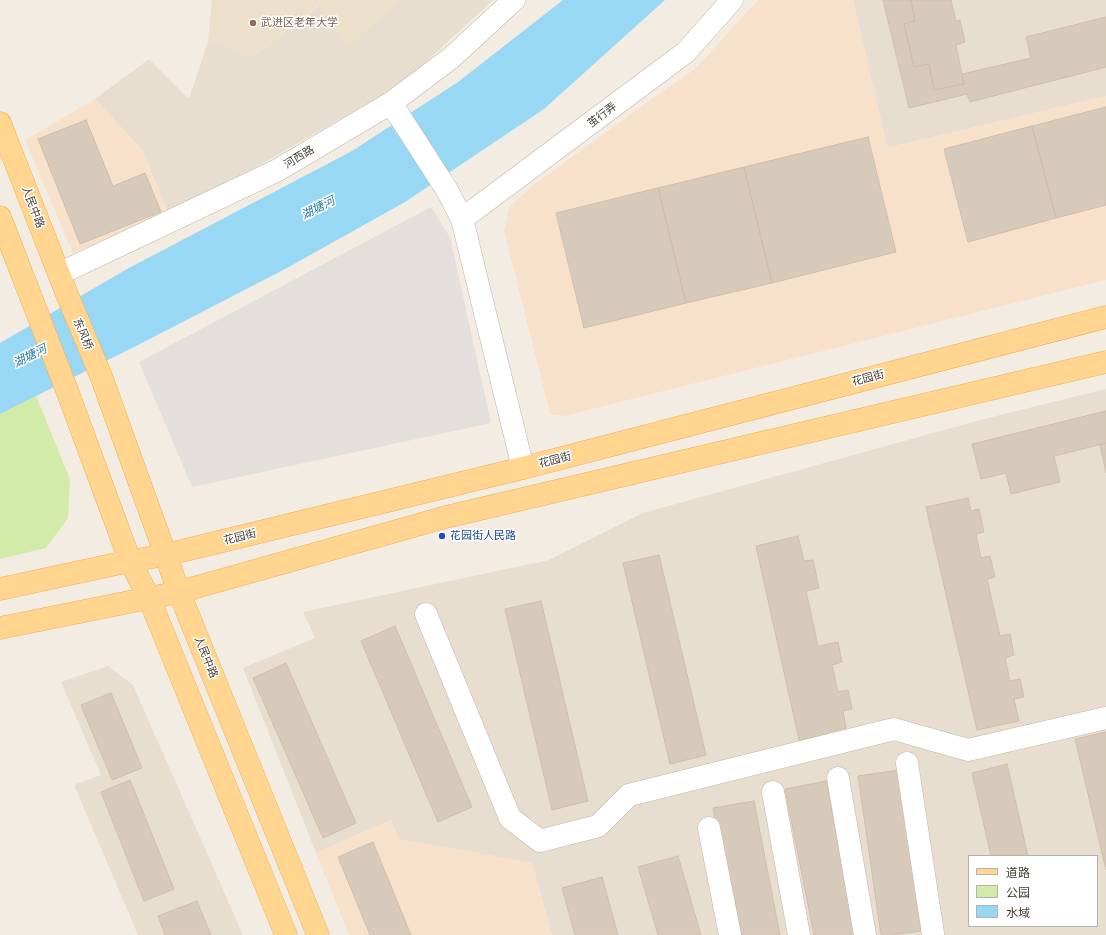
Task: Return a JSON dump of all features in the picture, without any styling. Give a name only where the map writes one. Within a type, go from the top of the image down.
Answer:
[{"type":"main road","name":"人民中路","points":[[0,123],[62,283]]},
{"type":"main road","points":[[0,217],[68,393],[130,561],[149,598],[286,935]]},
{"type":"main road","name":"东风桥","points":[[62,283],[101,376]]},
{"type":"main road","name":"花园街","points":[[0,589],[165,555],[523,468],[1106,317]]},
{"type":"main road","points":[[0,628],[179,592],[446,517],[1106,362]]},
{"type":"main road","name":"人民中路","points":[[101,376],[179,592],[318,935]]},
{"type":"street","name":"河西路","points":[[62,283],[395,110],[514,0]]},
{"type":"street","name":"茧行弄","points":[[462,220],[686,52],[732,0]]},
{"type":"street","points":[[395,110],[448,190],[462,220],[523,468]]},
{"type":"street","points":[[426,614],[510,818],[540,841],[598,826],[629,795],[894,729],[968,750],[1106,718]]},
{"type":"street","points":[[907,763],[933,935]]},
{"type":"street","points":[[838,778],[865,935]]},
{"type":"street","points":[[773,792],[799,935]]},
{"type":"street","points":[[709,828],[730,935]]},
{"type":"shaded area","name":"武进区老年大学","points":[[212,0],[400,0],[347,46],[318,5],[253,57],[208,41]]},
{"type":"shaded area","points":[[400,0],[493,0],[403,83],[251,170],[168,214],[143,151],[95,99],[149,59],[189,99],[208,41],[253,57],[319,5],[347,46]]},
{"type":"shaded area","points":[[758,0],[853,0],[888,148],[1106,96],[1106,280],[564,416],[550,414],[504,231],[509,207],[531,187],[695,69]]},
{"type":"shaded area","points":[[853,0],[1106,0],[1106,96],[887,148]]},
{"type":"shaded area","points":[[95,99],[143,151],[168,214],[73,253],[25,140]]},
{"type":"shaded area","points":[[431,207],[450,237],[491,423],[192,487],[139,362]]},
{"type":"shaded area","points":[[1106,389],[1106,935],[552,935],[532,863],[398,839],[391,820],[316,853],[243,668],[315,638],[303,612],[549,560],[643,513],[984,419]]},
{"type":"shaded area","points":[[108,666],[133,685],[243,935],[138,935],[74,785],[101,775],[61,682]]},
{"type":"shaded area","points":[[391,820],[399,839],[532,863],[552,935],[349,935],[316,853]]},
{"type":"green space","points":[[36,396],[70,479],[68,518],[46,548],[0,559],[0,414]]},
{"type":"water","name":"湖塘河","points":[[563,0],[665,0],[544,109],[405,202],[287,268],[0,414],[0,343],[127,269],[352,151],[458,82]]},
{"type":"building","points":[[883,0],[911,0],[915,21],[904,24],[914,67],[929,64],[934,90],[964,84],[962,74],[1031,58],[1026,37],[1106,17],[1106,67],[970,102],[967,94],[909,108]]},
{"type":"building","points":[[911,0],[951,0],[956,21],[960,20],[965,42],[956,45],[964,84],[934,90],[929,64],[914,67],[904,24],[915,21]]},
{"type":"building","points":[[1106,107],[1106,205],[1056,218],[1032,126]]},
{"type":"building","points":[[86,120],[113,186],[145,173],[161,212],[80,244],[38,139]]},
{"type":"building","points":[[1032,126],[1056,218],[968,242],[944,149]]},
{"type":"building","points":[[868,137],[896,252],[772,283],[744,167]]},
{"type":"building","points":[[744,167],[772,283],[686,303],[658,188]]},
{"type":"building","points":[[658,188],[686,303],[584,328],[556,213]]},
{"type":"building","points":[[1106,411],[1106,443],[1054,456],[1060,482],[1011,494],[1006,473],[981,479],[972,444]]},
{"type":"building","points":[[1106,443],[1106,473],[1100,445]]},
{"type":"building","points":[[968,498],[971,511],[979,509],[984,532],[976,534],[981,558],[990,556],[995,577],[987,579],[1000,636],[1010,634],[1014,655],[1005,658],[1010,681],[1020,679],[1024,697],[1014,699],[1019,721],[977,730],[926,507]]},
{"type":"building","points":[[798,536],[804,561],[813,560],[819,588],[806,591],[818,646],[838,642],[842,662],[832,665],[838,692],[848,690],[852,709],[843,711],[847,734],[800,744],[756,546]]},
{"type":"building","points":[[659,555],[706,755],[670,764],[623,563]]},
{"type":"building","points":[[541,601],[588,801],[552,810],[505,609]]},
{"type":"building","points":[[395,626],[472,807],[438,822],[361,641]]},
{"type":"building","points":[[286,663],[356,823],[323,838],[253,678]]},
{"type":"building","points":[[111,693],[142,768],[112,780],[81,705]]},
{"type":"building","points":[[1106,732],[1106,870],[1075,739]]},
{"type":"building","points":[[1007,764],[1028,855],[991,855],[972,773]]},
{"type":"building","points":[[899,770],[922,931],[881,935],[858,776]]},
{"type":"building","points":[[130,780],[174,889],[144,901],[101,792]]},
{"type":"building","points":[[826,781],[856,935],[814,935],[785,789]]},
{"type":"building","points":[[754,801],[780,935],[738,935],[713,808]]},
{"type":"building","points":[[373,842],[411,935],[370,935],[338,857]]},
{"type":"building","points":[[678,856],[701,935],[658,935],[638,867]]},
{"type":"building","points":[[602,877],[618,935],[575,935],[562,888]]},
{"type":"building","points":[[197,901],[211,935],[165,935],[158,916]]},
{"type":"place","name":"武进区老年大学","points":[[253,23]]},
{"type":"place","name":"花园街人民路","points":[[442,536]]}]
